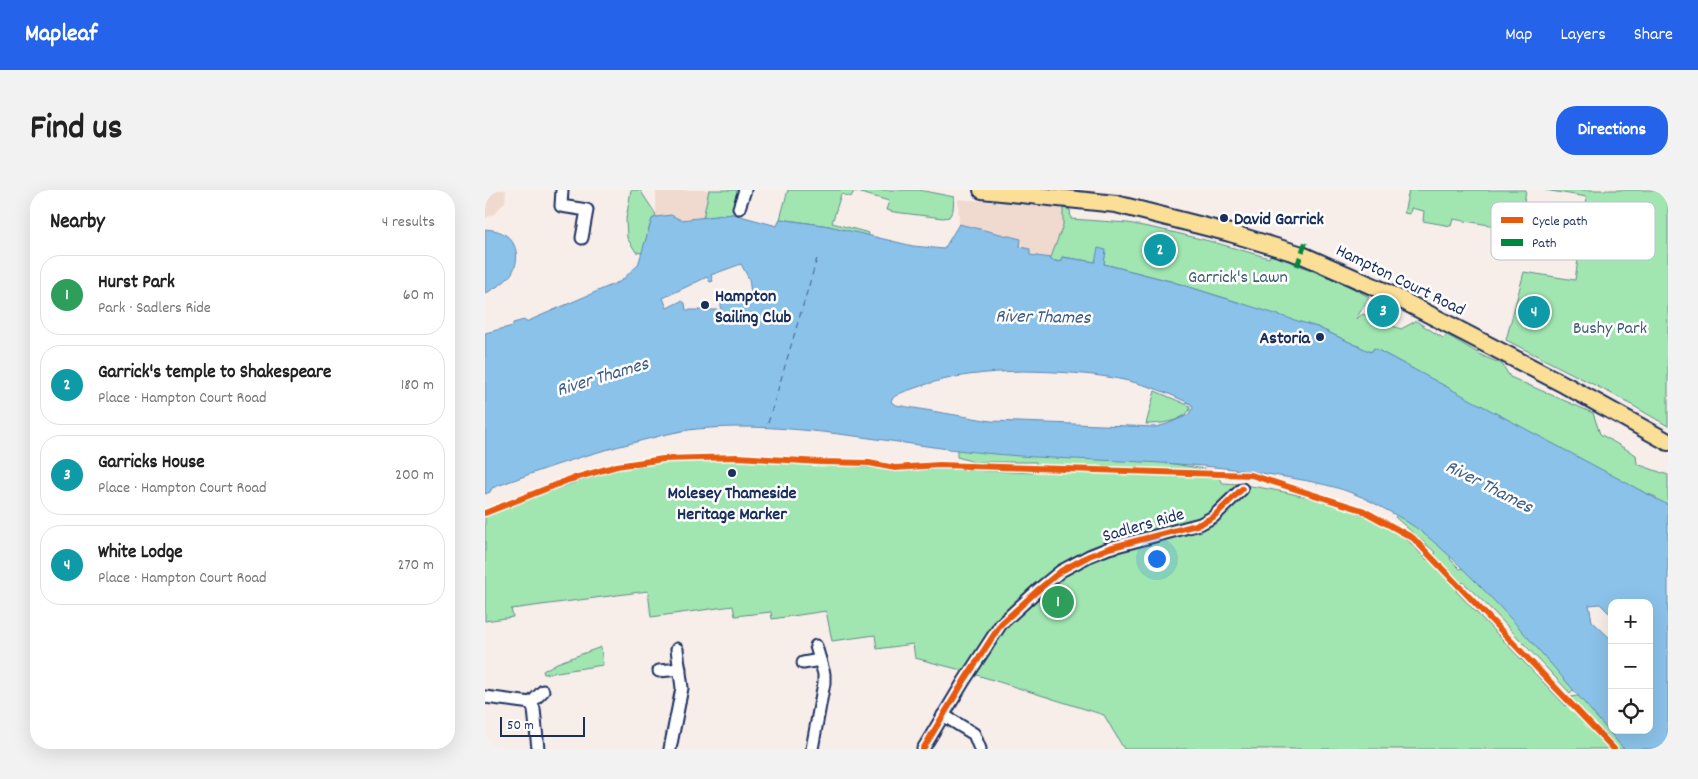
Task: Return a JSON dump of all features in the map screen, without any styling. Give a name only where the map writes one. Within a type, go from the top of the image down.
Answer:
[{"type":"highway","name":"Hampton Court Road","points":[[982,190],[1097,201],[1138,209],[1230,232],[1324,263],[1386,292],[1498,350],[1668,442]]},
{"type":"street","points":[[563,190],[561,206],[587,210],[582,238]]},
{"type":"street","points":[[739,208],[745,190]]},
{"type":"street","name":"Sadlers Ride","points":[[923,749],[963,681],[1001,624],[1028,598],[1061,571],[1089,556],[1119,544],[1200,524],[1213,517],[1242,489]]},
{"type":"street","points":[[812,749],[824,683],[824,674],[816,646]]},
{"type":"street","points":[[670,749],[682,688],[677,649]]},
{"type":"street","points":[[803,663],[820,660]]},
{"type":"street","points":[[659,672],[680,669]]},
{"type":"street","points":[[485,697],[531,703],[543,692]]},
{"type":"street","points":[[531,703],[534,709],[538,749]]},
{"type":"street","points":[[943,715],[974,734],[980,749]]},
{"type":"shaded area","points":[[485,190],[506,190],[505,202],[494,214],[485,218]]},
{"type":"shaded area","points":[[656,190],[709,190],[703,218],[681,220],[671,215],[656,217]]},
{"type":"shaded area","points":[[958,199],[1063,208],[1063,225],[1051,258],[1030,255],[1020,247],[1021,239],[959,224]]},
{"type":"green space","points":[[631,190],[640,190],[656,217],[652,219],[642,253],[636,252],[627,238],[626,219]]},
{"type":"green space","points":[[709,190],[740,190],[733,214],[703,218]]},
{"type":"green space","points":[[788,190],[919,190],[954,197],[953,210],[949,217],[943,218],[894,212],[886,210],[889,201],[854,191],[851,197],[841,194],[832,223],[869,233],[868,236],[829,226],[780,219]]},
{"type":"green space","points":[[1409,190],[1526,190],[1524,202],[1491,202],[1491,225],[1453,219],[1451,226],[1423,221],[1424,211],[1411,208],[1410,214],[1404,213]]},
{"type":"green space","name":"Bushy Park","points":[[1545,190],[1668,190],[1668,426],[1618,397],[1506,340],[1524,272],[1575,280],[1578,260],[1655,260],[1655,202],[1586,202],[1587,197]]},
{"type":"green space","name":"Garrick's Lawn","points":[[1063,208],[1070,210],[1071,219],[1128,223],[1213,242],[1269,258],[1271,254],[1345,284],[1369,297],[1356,319],[1363,314],[1401,329],[1416,321],[1443,338],[1447,335],[1485,357],[1502,364],[1510,377],[1593,413],[1600,434],[1636,455],[1637,464],[1668,475],[1668,518],[1658,511],[1656,497],[1633,488],[1478,404],[1473,405],[1468,399],[1374,348],[1371,352],[1317,327],[1244,310],[1244,304],[1170,281],[1104,264],[1105,253],[1095,262],[1062,257],[1061,262],[1050,260],[1063,225]]},
{"type":"green space","points":[[1155,391],[1190,406],[1190,410],[1176,420],[1146,424]]},
{"type":"green space","points":[[957,446],[1137,458],[1211,470],[1223,483],[1253,486],[1300,495],[1362,514],[1405,538],[1427,560],[1436,553],[1395,517],[1403,509],[1452,546],[1450,559],[1460,569],[1484,565],[1577,686],[1570,693],[1463,582],[1456,591],[1566,706],[1571,697],[1588,694],[1608,724],[1608,734],[1618,734],[1639,749],[1124,749],[1104,715],[961,670],[915,658],[913,644],[877,649],[875,635],[832,641],[826,611],[772,619],[771,612],[735,616],[733,606],[651,617],[648,591],[511,609],[513,617],[485,621],[485,517],[561,487],[620,469],[698,458],[787,461],[875,468],[893,472],[944,469],[1034,473],[1036,462],[974,462],[957,457]]},
{"type":"green space","points":[[601,647],[603,665],[544,674],[543,671],[557,663]]},
{"type":"water","name":"River Thames","points":[[733,214],[777,226],[780,219],[829,226],[913,246],[944,249],[959,224],[1021,239],[1020,247],[1030,249],[1030,255],[1051,258],[1050,260],[1060,262],[1062,257],[1095,262],[1098,248],[1106,250],[1104,264],[1170,281],[1317,327],[1371,352],[1374,348],[1668,505],[1668,749],[1624,749],[1611,734],[1653,734],[1653,599],[1608,599],[1608,612],[1600,604],[1589,605],[1592,621],[1608,636],[1608,731],[1516,624],[1438,545],[1404,520],[1367,500],[1343,490],[1316,483],[1242,470],[1206,466],[985,453],[805,430],[733,427],[681,431],[617,447],[528,475],[492,488],[490,492],[485,494],[485,333],[513,326],[513,323],[524,320],[526,322],[621,281],[638,265],[652,219],[671,215],[681,220]],"holes":[[[741,264],[749,279],[751,293],[721,297],[721,310],[686,310],[685,303],[681,301],[667,308],[663,298],[707,277],[710,282],[713,281],[711,275]],[[1023,371],[1074,373],[1126,380],[1167,393],[1191,404],[1193,408],[1188,415],[1156,427],[991,421],[896,405],[891,400],[902,393],[942,380],[982,373]]]},
{"type":"water","points":[[485,229],[495,230],[509,238],[517,255],[515,267],[508,278],[485,294]]},
{"type":"ferry route","points":[[768,423],[818,255]]},
{"type":"marked path","points":[[1297,266],[1306,241]]},
{"type":"cycle path","points":[[485,513],[568,480],[617,466],[663,459],[737,457],[869,463],[895,468],[939,465],[1251,475],[1362,510],[1413,538],[1614,749]]},
{"type":"cycle path","points":[[923,749],[1001,624],[1061,571],[1109,548],[1200,524],[1213,517],[1242,489]]},
{"type":"place","name":"David Garrick","points":[[1224,218]]},
{"type":"place","name":"Garrick's temple to Shakespeare","points":[[1160,250]]},
{"type":"place","name":"Hampton Sailing Club","points":[[705,305]]},
{"type":"place","name":"Garricks House","points":[[1383,311]]},
{"type":"place","name":"White Lodge","points":[[1534,312]]},
{"type":"place","name":"Astoria","points":[[1320,337]]},
{"type":"place","name":"Molesey Thameside Heritage Marker","points":[[732,473]]},
{"type":"place","name":"Hurst Park","points":[[1058,602]]}]
